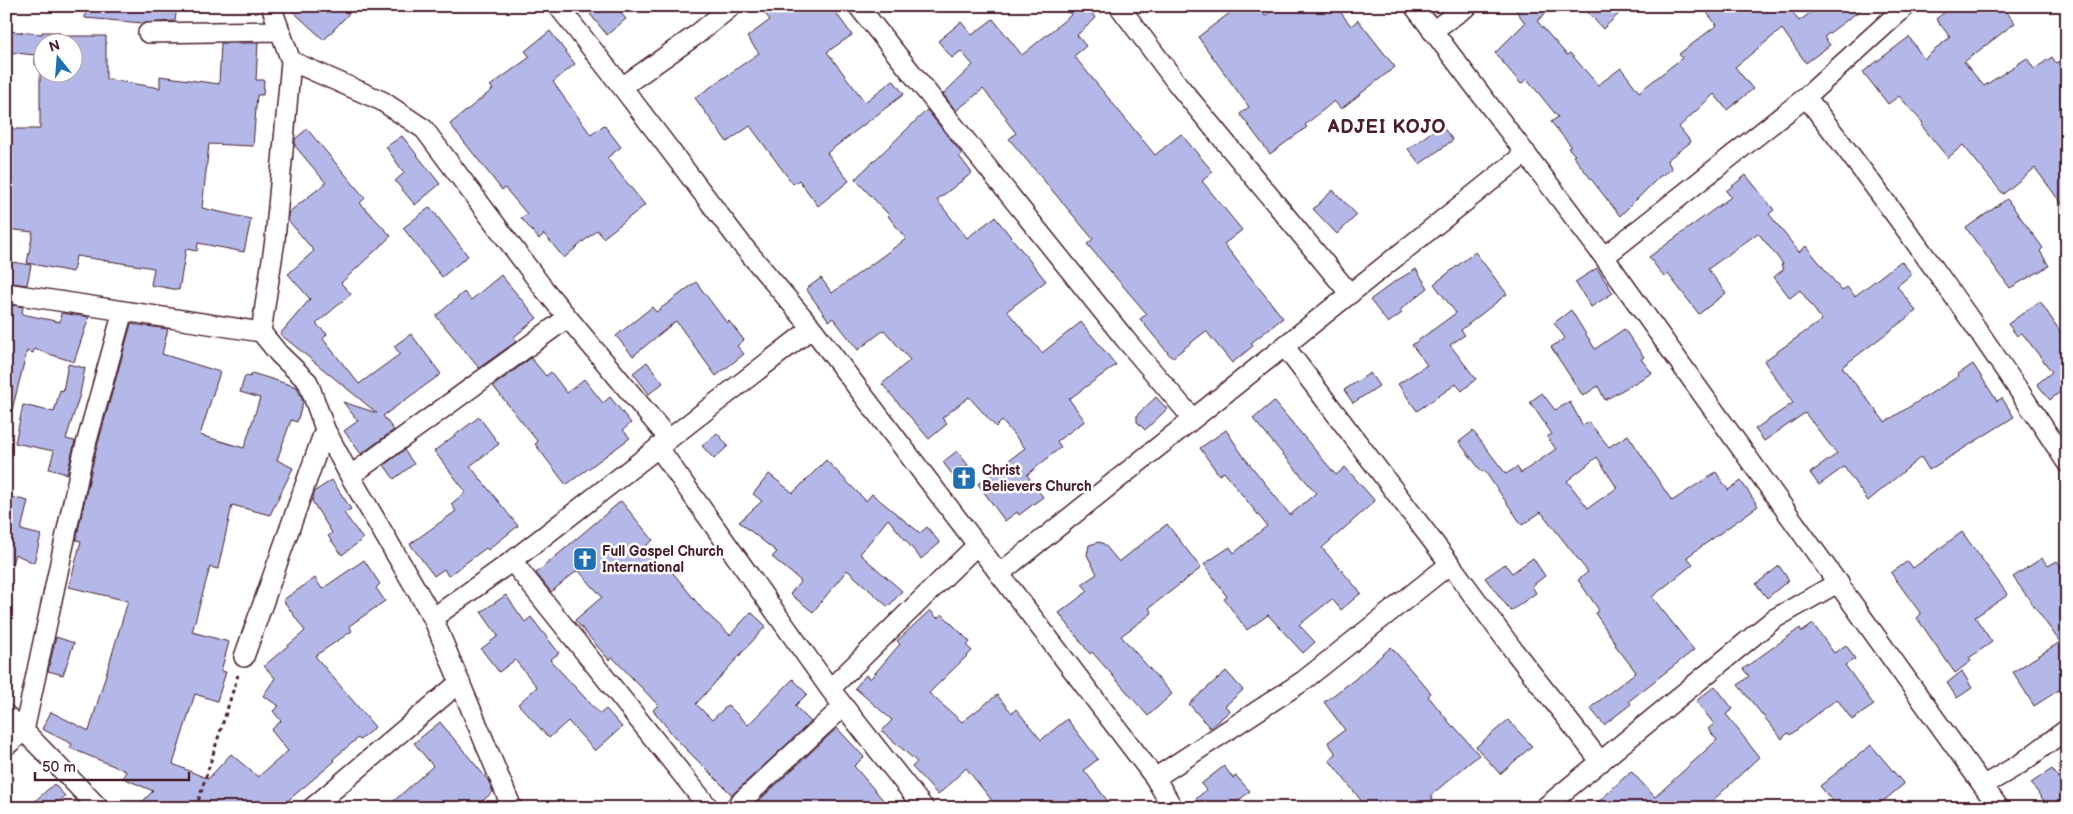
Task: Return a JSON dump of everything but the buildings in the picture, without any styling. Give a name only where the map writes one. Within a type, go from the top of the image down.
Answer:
[{"type":"street","points":[[262,332],[275,240],[290,61],[271,6]]},
{"type":"street","points":[[558,6],[743,246],[812,328],[978,544],[1155,778],[1173,808]]},
{"type":"street","points":[[622,87],[696,35],[732,6]]},
{"type":"street","points":[[858,6],[1125,339],[1193,419]]},
{"type":"street","points":[[1119,6],[1178,86],[1350,294]]},
{"type":"street","points":[[1414,6],[1604,257],[1839,582],[1895,664],[1999,808]]},
{"type":"street","points":[[1432,31],[1468,6]]},
{"type":"street","points":[[1604,257],[1806,97],[1906,6]]},
{"type":"street","points":[[148,33],[280,31]]},
{"type":"street","points":[[290,61],[335,79],[382,102],[424,128],[663,443],[830,690],[924,808]]},
{"type":"street","points":[[1806,97],[1875,185],[1923,252],[2067,463]]},
{"type":"street","points":[[999,574],[1526,153]]},
{"type":"street","points":[[6,293],[262,332],[279,354],[308,382],[325,429],[350,476],[433,618],[512,808]]},
{"type":"street","points":[[6,746],[24,731],[83,455],[123,311]]},
{"type":"street","points":[[350,476],[567,318]]},
{"type":"street","points":[[433,618],[512,561],[812,328]]},
{"type":"street","points":[[1285,346],[1514,651],[1601,762]]},
{"type":"street","points":[[244,656],[325,429]]},
{"type":"street","points":[[830,690],[978,544]]},
{"type":"street","points":[[512,561],[709,808]]},
{"type":"street","points":[[1155,778],[1304,681],[1450,564]]},
{"type":"street","points":[[1544,808],[1774,619],[1839,582]]},
{"type":"street","points":[[312,808],[460,682]]},
{"type":"street","points":[[734,808],[844,706]]},
{"type":"street","points":[[6,715],[99,808]]},
{"type":"street","points":[[1984,785],[2020,764],[2067,729]]},
{"type":"path","points":[[196,808],[244,656]]},
{"type":"place","name":"Christ Believers Church","points":[[964,478]]},
{"type":"place","name":"Full Gospel Church International","points":[[585,559]]},
{"type":"district","name":"ADJEI KOJO","points":[[1387,127]]}]
